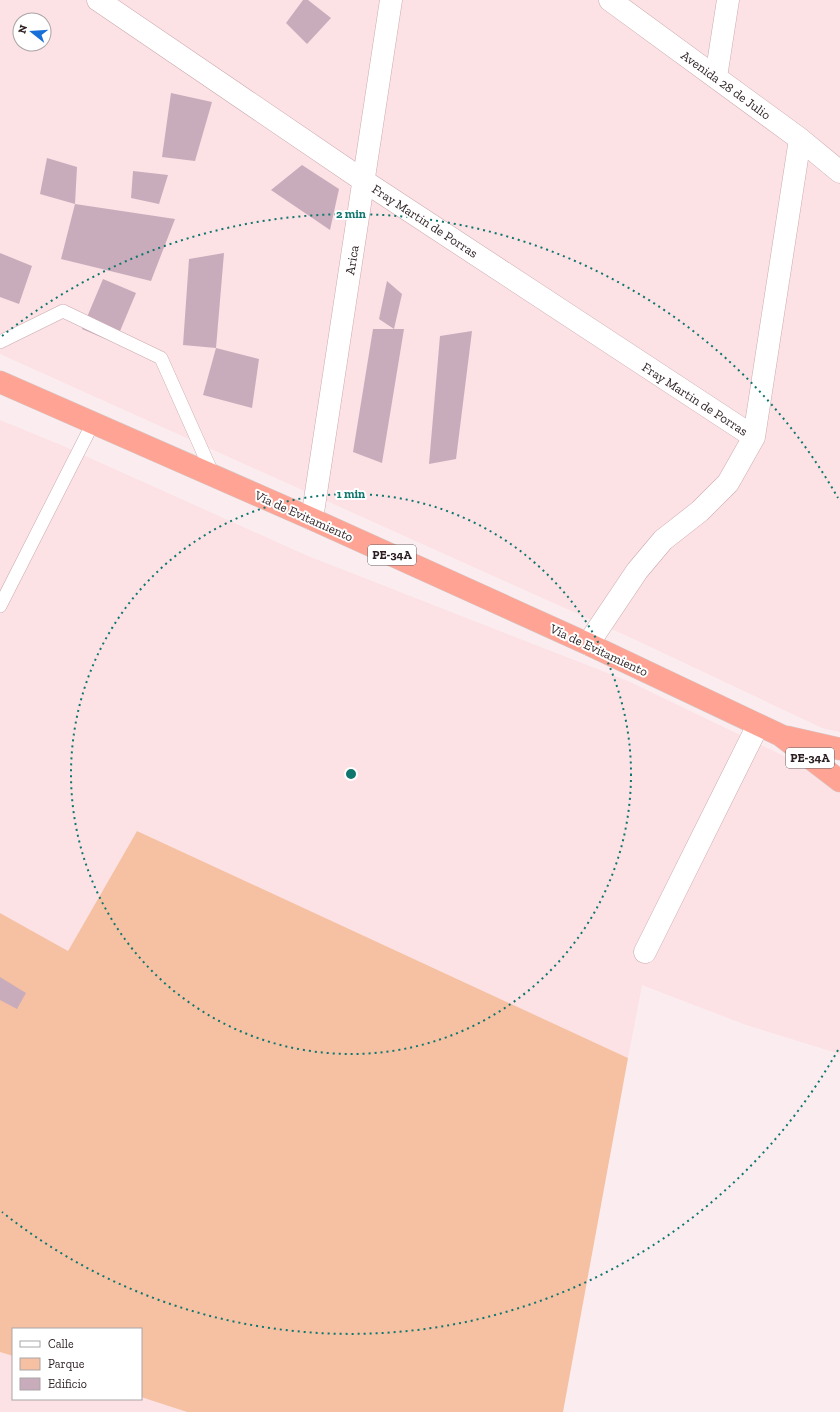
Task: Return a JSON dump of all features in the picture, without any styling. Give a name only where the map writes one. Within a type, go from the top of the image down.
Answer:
[{"type":"highway","name":"Vía de Evitamiento","points":[[0,382],[312,519],[588,644],[780,736],[840,749]]},
{"type":"highway","name":"Vía de Evitamiento","points":[[780,736],[840,781]]},
{"type":"street","name":"Fray Martin de Porras","points":[[98,0],[364,181],[754,438]]},
{"type":"street","name":"Arica","points":[[312,519],[391,0]]},
{"type":"street","name":"Avenida 28 de Julio","points":[[610,0],[800,139],[840,172]]},
{"type":"street","points":[[716,77],[728,0]]},
{"type":"street","points":[[588,644],[637,572],[663,540],[700,511],[728,483],[754,438],[800,139]]},
{"type":"street","points":[[645,952],[758,726]]},
{"type":"lane","points":[[0,342],[63,311],[161,358],[214,477]]},
{"type":"lane","points":[[0,606],[93,423]]},
{"type":"shaded area","points":[[0,0],[840,0],[840,732],[822,728],[638,641],[0,354]]},
{"type":"shaded area","points":[[0,420],[61,445],[308,556],[628,681],[811,769],[840,793],[840,1054],[746,1025],[642,985],[628,1058],[137,831],[68,951],[0,913]]},
{"type":"shaded area","points":[[0,1352],[12,1356],[12,1400],[142,1400],[142,1397],[187,1412],[0,1412]]},
{"type":"green space","points":[[137,831],[628,1058],[563,1412],[187,1412],[142,1397],[142,1328],[12,1328],[12,1356],[0,1352],[0,913],[68,951]]},
{"type":"building","points":[[303,0],[308,0],[331,18],[307,44],[286,23]]},
{"type":"building","points":[[171,93],[212,102],[195,161],[162,157]]},
{"type":"building","points":[[47,158],[77,167],[75,204],[40,194]]},
{"type":"building","points":[[302,165],[339,189],[330,230],[271,190]]},
{"type":"building","points":[[133,171],[168,175],[159,204],[131,198]]},
{"type":"building","points":[[75,204],[175,219],[151,281],[61,259]]},
{"type":"building","points":[[0,253],[32,266],[19,304],[0,297]]},
{"type":"building","points":[[224,253],[216,348],[183,345],[189,259]]},
{"type":"building","points":[[103,279],[136,293],[115,343],[82,329]]},
{"type":"building","points":[[387,281],[402,294],[394,329],[379,319]]},
{"type":"building","points":[[373,329],[404,329],[382,463],[353,452]]},
{"type":"building","points":[[472,331],[456,459],[429,464],[440,336]]},
{"type":"building","points":[[216,348],[259,359],[252,408],[203,395]]},
{"type":"building","points":[[0,977],[26,993],[17,1009],[0,1000]]}]
